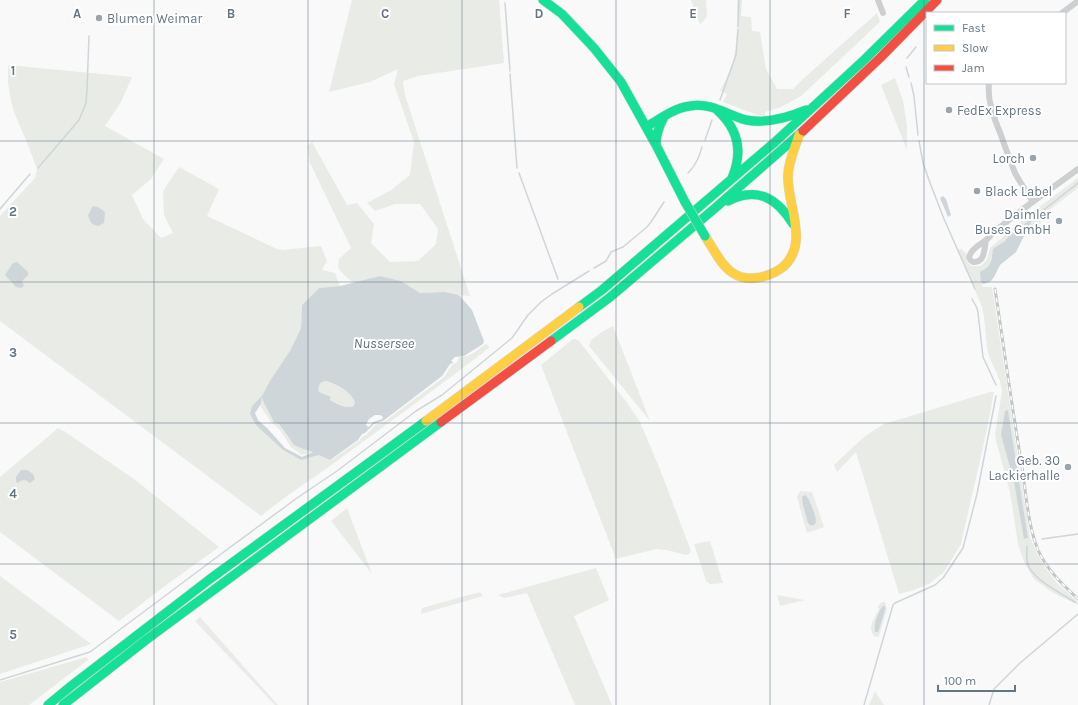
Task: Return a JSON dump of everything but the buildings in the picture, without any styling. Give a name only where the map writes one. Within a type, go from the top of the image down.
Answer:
[{"type":"main road","points":[[544,0],[562,14],[594,48],[621,82],[656,145],[685,202],[724,267],[732,274],[742,278],[762,278],[783,268],[791,258],[796,246],[796,229],[788,190],[788,175],[790,162],[799,135]]},
{"type":"main road","points":[[48,705],[210,580],[457,399],[602,290],[731,181],[816,105],[925,0]]},
{"type":"main road","points":[[63,705],[193,605],[609,298],[799,135],[880,58],[937,0]]},
{"type":"main road","points":[[646,127],[677,110],[697,105],[714,108],[740,118],[757,121],[777,120],[794,115],[816,105]]},
{"type":"main road","points":[[714,108],[723,114],[732,128],[738,146],[736,172],[731,181]]},
{"type":"main road","points":[[656,145],[657,130],[664,117]]},
{"type":"main road","points":[[714,209],[728,200],[742,195],[767,197],[781,206],[789,216],[796,229]]},
{"type":"street","points":[[878,0],[883,13]]},
{"type":"street","points":[[1063,12],[1078,1]]},
{"type":"street","points":[[989,84],[989,100],[997,125],[1015,173],[1033,202]]},
{"type":"street","points":[[986,240],[993,232],[1078,169]]},
{"type":"shaded area","points":[[352,0],[499,0],[504,63],[418,76],[403,81],[405,95],[470,296],[445,292],[420,293],[401,281],[380,276],[354,283],[338,268],[339,259],[351,248],[310,163],[307,146],[312,142],[347,205],[357,203],[374,224],[371,243],[390,262],[418,261],[436,244],[438,229],[420,204],[395,204],[375,211],[367,203],[391,190],[410,175],[414,142],[394,84],[398,69],[370,82],[329,92]]},
{"type":"shaded area","points":[[691,0],[706,0],[707,16],[700,25]]},
{"type":"shaded area","points":[[737,0],[742,0],[741,16],[751,17],[752,31],[760,32],[766,69],[777,89],[793,89],[877,13],[880,22],[801,96],[781,107],[765,112],[765,116],[755,114],[723,102],[727,94],[720,91],[734,58],[737,33]]},
{"type":"shaded area","points":[[8,65],[132,77],[121,102],[105,126],[164,159],[151,179],[132,195],[143,219],[161,238],[173,233],[164,215],[163,191],[179,167],[219,189],[207,216],[277,249],[283,250],[321,246],[327,261],[322,270],[335,273],[340,286],[319,288],[302,305],[301,328],[290,351],[279,424],[289,439],[296,445],[313,452],[302,455],[291,447],[280,430],[271,422],[261,407],[262,396],[250,414],[283,450],[301,460],[319,454],[331,460],[359,441],[375,425],[384,422],[444,377],[452,365],[457,362],[459,357],[470,355],[486,344],[490,347],[261,516],[0,321],[0,216],[35,178],[37,169],[14,112],[8,83]]},
{"type":"shaded area","points":[[895,78],[903,101],[907,125],[907,150],[881,85]]},
{"type":"shaded area","points":[[1078,178],[1078,188],[1040,217],[1041,224],[1032,226],[1029,233],[1025,233],[1030,224],[1028,221],[993,250],[990,264],[985,270],[981,282],[983,287],[992,287],[1030,537],[1050,574],[1059,585],[1078,602],[1078,605],[1053,593],[1034,579],[1025,564],[1018,544],[1010,492],[995,434],[1002,391],[1000,381],[987,348],[982,307],[958,250],[961,249],[966,253],[966,260],[971,266],[980,266],[987,259],[990,248],[1026,217]],"holes":[[[1008,410],[1028,538],[1025,539],[1014,482],[1001,435]]]},
{"type":"shaded area","points":[[613,326],[650,421],[589,346],[591,340]]},
{"type":"shaded area","points":[[573,339],[579,341],[628,404],[640,422],[691,551],[689,554],[686,555],[657,549],[615,559],[541,365]]},
{"type":"shaded area","points":[[326,381],[347,391],[355,402],[354,406],[347,407],[338,404],[330,400],[331,398],[319,392],[319,387]]},
{"type":"shaded area","points":[[994,392],[961,544],[944,572],[929,584],[899,594],[856,452],[837,472],[834,465],[868,434],[884,424]]},
{"type":"shaded area","points":[[57,428],[64,431],[134,479],[219,547],[119,621],[0,532],[0,477]]},
{"type":"shaded area","points":[[800,491],[812,492],[824,527],[807,533],[797,497]]},
{"type":"shaded area","points":[[347,508],[372,574],[331,521]]},
{"type":"shaded area","points":[[710,541],[723,583],[710,584],[706,581],[694,544]]},
{"type":"shaded area","points":[[596,568],[609,600],[574,616],[612,705],[575,705],[527,593],[504,598],[498,595]]},
{"type":"shaded area","points":[[0,576],[91,644],[0,674]]},
{"type":"shaded area","points":[[480,592],[483,596],[421,614],[422,608]]},
{"type":"shaded area","points":[[777,595],[805,600],[780,606]]},
{"type":"shaded area","points":[[882,602],[885,602],[887,609],[879,636],[875,637],[872,634],[871,627],[879,609],[878,606]],"holes":[[[885,608],[878,632],[875,632],[874,629],[878,613]]]},
{"type":"shaded area","points":[[200,617],[278,705],[275,705],[195,621]]},
{"type":"shaded area","points":[[87,657],[88,660],[29,705],[0,705],[0,682]]},
{"type":"shaded area","points":[[875,691],[884,705],[869,705]]},
{"type":"water","points":[[943,196],[946,199],[951,215],[948,217],[940,198]]},
{"type":"water","points":[[93,206],[98,207],[105,212],[104,223],[98,226],[91,222],[88,215]]},
{"type":"water","points":[[1032,220],[1016,252],[1000,265],[991,281],[983,284],[981,282],[980,272],[989,266],[993,249],[1005,241],[1028,221]]},
{"type":"water","points":[[17,262],[28,272],[28,275],[22,281],[24,286],[21,288],[16,287],[5,275],[13,263]]},
{"type":"water","name":"Nussersee","points":[[380,276],[401,281],[420,293],[445,292],[459,295],[472,310],[484,341],[483,344],[464,356],[455,357],[451,361],[453,363],[450,364],[442,376],[383,421],[374,424],[362,434],[358,440],[330,460],[319,455],[301,460],[283,450],[256,425],[250,414],[252,406],[262,396],[290,351],[301,328],[302,305],[319,288],[340,286]],"holes":[[[326,381],[347,391],[355,402],[354,406],[347,407],[338,404],[330,400],[331,397],[319,392],[320,385],[322,382]],[[262,397],[274,422],[279,424],[294,445],[313,452],[302,457],[285,448],[258,420],[255,413],[261,404]],[[375,415],[380,415],[383,417],[382,419],[373,422],[369,427],[366,425],[369,419]]]},
{"type":"water","points":[[1008,410],[1028,538],[1024,539],[1014,482],[1001,435],[1005,411]]},
{"type":"water","points":[[21,470],[27,470],[33,474],[35,479],[30,483],[24,480],[17,483],[16,477]]},
{"type":"water","points":[[805,495],[808,498],[815,516],[816,523],[814,525],[808,523],[802,497]]},
{"type":"water","points":[[883,606],[885,606],[885,610],[879,630],[878,632],[875,632],[876,619]]},
{"type":"waterway","points":[[738,26],[739,0]]},
{"type":"waterway","points":[[505,3],[510,71]]},
{"type":"waterway","points":[[720,100],[736,55],[738,30]]},
{"type":"waterway","points":[[38,168],[79,120],[86,103],[89,36]]},
{"type":"waterway","points":[[907,58],[916,47]]},
{"type":"waterway","points":[[906,67],[909,77]]},
{"type":"waterway","points":[[510,74],[517,168]]},
{"type":"waterway","points":[[911,83],[914,96],[918,135]]},
{"type":"waterway","points":[[705,140],[712,120]]},
{"type":"waterway","points":[[919,141],[923,163],[929,180],[944,219],[975,289]]},
{"type":"waterway","points":[[688,173],[697,161],[702,147]]},
{"type":"waterway","points":[[519,173],[558,279]]},
{"type":"waterway","points":[[0,209],[30,174]]},
{"type":"waterway","points":[[1031,220],[1078,183]]},
{"type":"waterway","points":[[594,268],[606,261],[611,252],[623,247],[647,227],[664,202]]},
{"type":"waterway","points":[[0,680],[90,652],[297,498],[337,471],[416,411],[442,395],[512,338],[528,315],[541,302],[589,271]]},
{"type":"waterway","points":[[972,299],[978,313],[983,357],[996,385]]},
{"type":"waterway","points":[[864,705],[893,605],[935,585],[943,578],[963,548],[977,494],[996,396]]},
{"type":"waterway","points":[[1042,539],[1078,534]]},
{"type":"waterway","points":[[1027,546],[1027,563],[1031,571],[1049,586],[1075,602]]},
{"type":"waterway","points":[[989,705],[994,689],[1020,663],[1078,614]]},
{"type":"railway","points":[[995,289],[1032,531],[1038,550],[1050,570],[1078,599]]},
{"type":"traffic: fast","points":[[543,0],[562,14],[594,48],[621,82],[656,145],[685,202]]},
{"type":"traffic: fast","points":[[579,307],[602,290],[775,142],[863,61],[925,0]]},
{"type":"traffic: fast","points":[[646,127],[673,111],[684,107],[697,105],[712,107],[746,120],[754,121],[777,120],[806,110]]},
{"type":"traffic: fast","points":[[718,111],[731,126],[737,142],[737,159],[732,178]]},
{"type":"traffic: fast","points":[[656,145],[658,130],[664,117]]},
{"type":"traffic: fast","points":[[551,341],[609,298],[803,131]]},
{"type":"traffic: fast","points":[[728,201],[748,195],[765,197],[780,207],[793,224]]},
{"type":"traffic: fast","points":[[685,202],[705,236]]},
{"type":"traffic: fast","points":[[48,705],[210,579],[426,421]]},
{"type":"traffic: fast","points":[[63,705],[146,640],[441,422]]},
{"type":"traffic: slow","points":[[718,257],[729,270],[743,278],[763,277],[774,273],[783,267],[791,257],[795,247],[796,235],[788,171],[790,160],[799,135]]},
{"type":"traffic: slow","points":[[705,236],[718,257]]},
{"type":"traffic: slow","points":[[426,421],[579,307]]},
{"type":"traffic: jam","points":[[803,131],[880,58],[937,0]]},
{"type":"traffic: jam","points":[[441,422],[551,341]]},
{"type":"place","name":"Blumen Weimar","points":[[99,18]]},
{"type":"place","name":"FedEx Express","points":[[949,110]]},
{"type":"place","name":"Lorch","points":[[1033,158]]},
{"type":"place","name":"Black Label","points":[[977,191]]},
{"type":"place","name":"Daimler Buses GmbH","points":[[1059,221]]},
{"type":"place","name":"Geb. 30 Lackierhalle","points":[[1068,467]]}]
